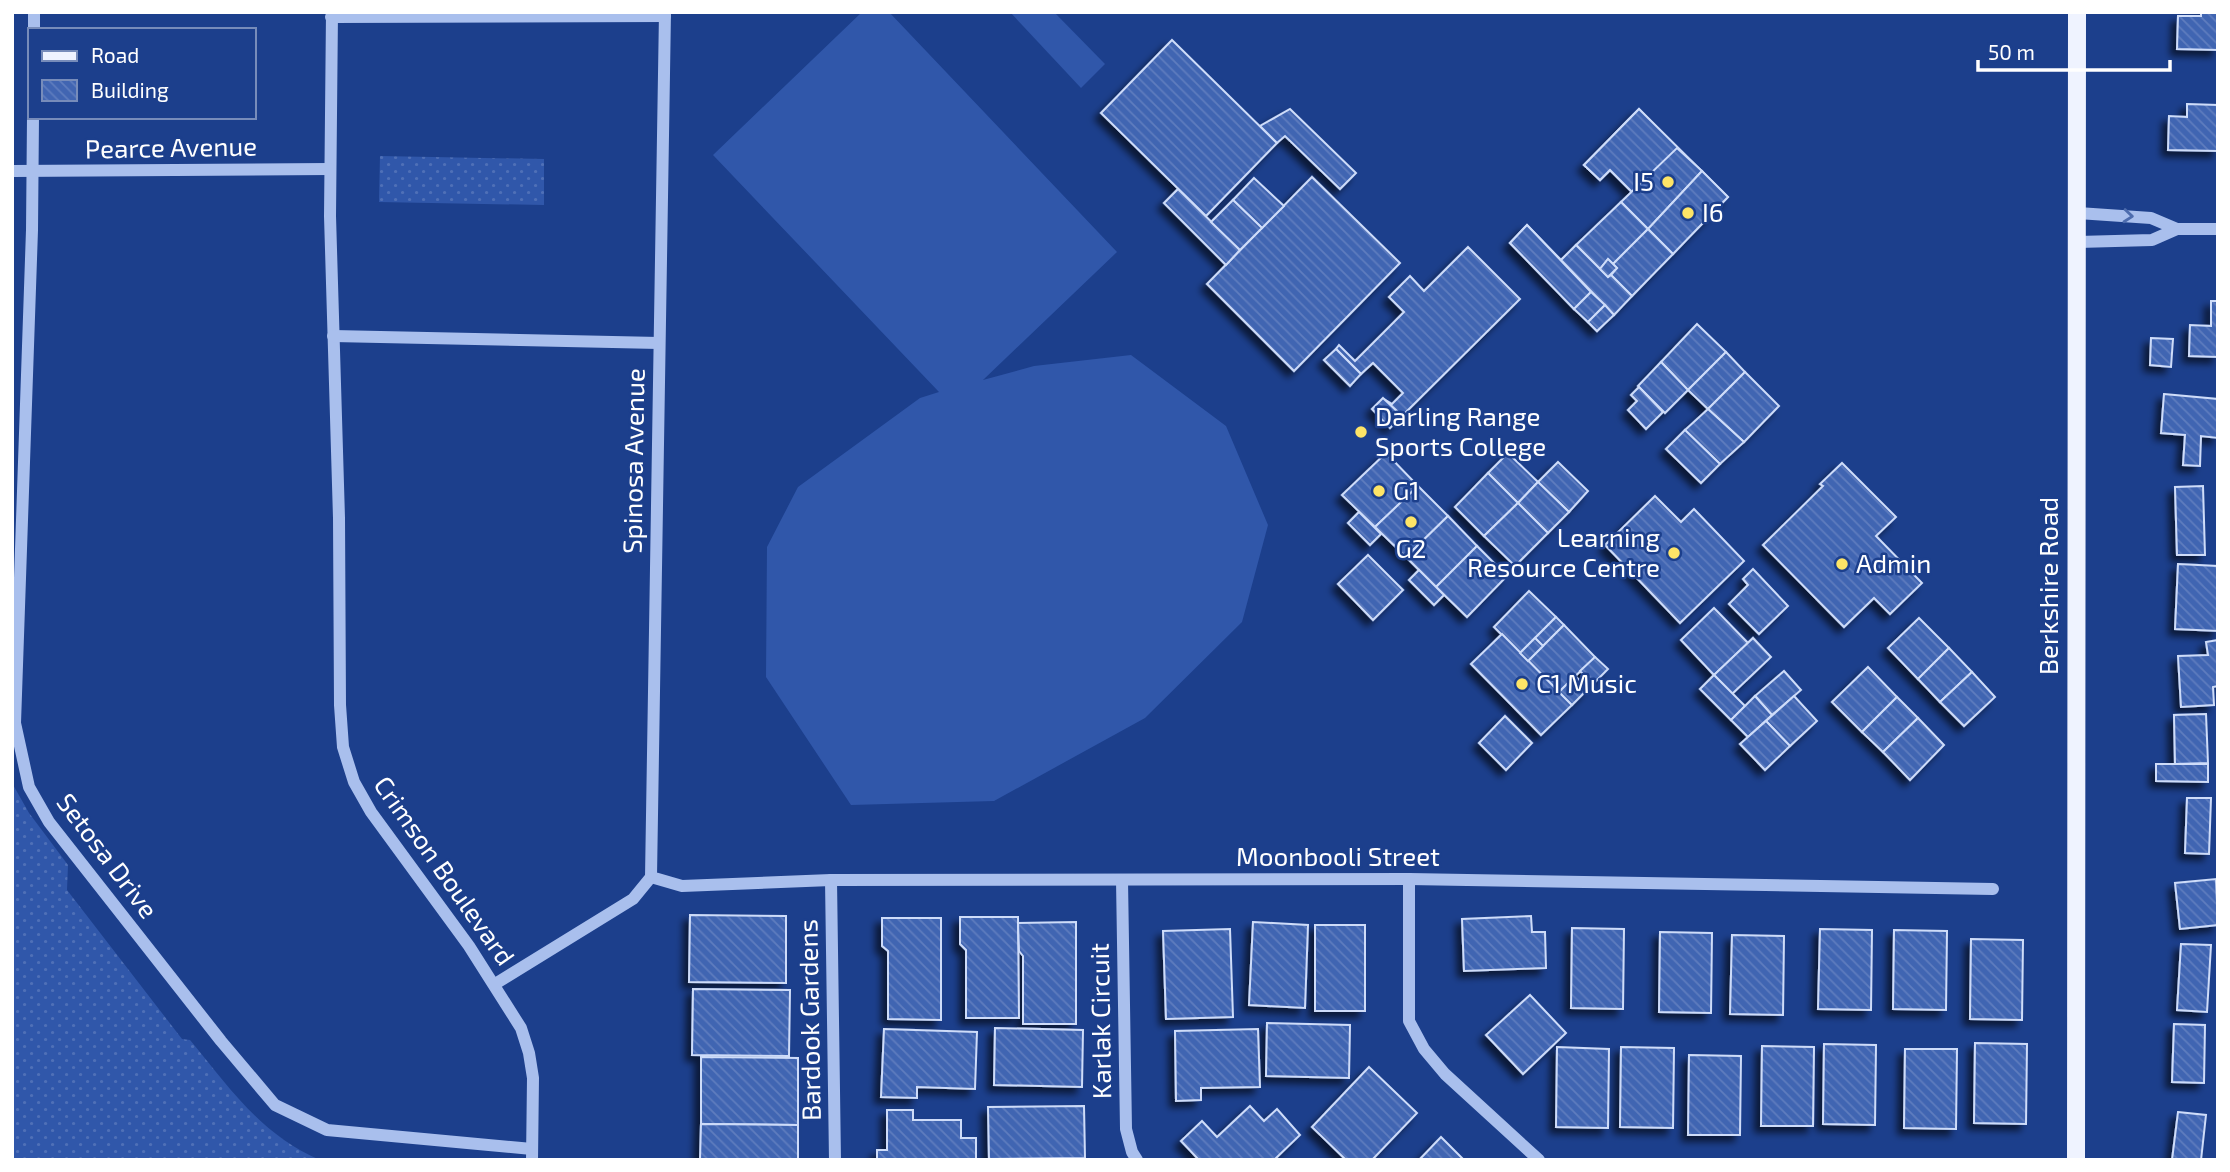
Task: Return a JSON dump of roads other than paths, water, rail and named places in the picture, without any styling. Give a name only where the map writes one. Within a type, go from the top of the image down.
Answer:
[{"type":"main road","name":"Berkshire Road","points":[[2076,1160],[2077,12]]},
{"type":"street","points":[[330,169],[331,15],[665,14]]},
{"type":"street","name":"Spinosa Avenue","points":[[651,877],[665,14]]},
{"type":"street","name":"Setosa Drive","points":[[33,119],[32,230],[14,724],[29,787],[49,822],[221,1041],[275,1105],[327,1130],[532,1155]]},
{"type":"street","name":"Pearce Avenue","points":[[12,172],[330,169]]},
{"type":"street","name":"Crimson Boulevard","points":[[330,169],[340,518],[340,705],[343,747],[354,782],[389,840],[495,984],[521,1028],[533,1078],[532,1155]]},
{"type":"street","points":[[2078,213],[2151,218],[2177,229],[2218,229]]},
{"type":"street","points":[[2078,242],[2152,240],[2177,229]]},
{"type":"street","points":[[333,336],[659,343]]},
{"type":"street","points":[[495,984],[634,899],[651,877]]},
{"type":"street","name":"Moonbooli Street","points":[[651,877],[682,886],[831,880],[1409,879],[1993,889]]},
{"type":"street","points":[[1409,879],[1409,1021],[1424,1049],[1445,1074],[1539,1160]]},
{"type":"street","name":"Bardook Gardens","points":[[831,880],[835,1160]]},
{"type":"street","name":"Karlak Circuit","points":[[1122,880],[1126,1129],[1136,1160]]},
{"type":"place","name":"I5","points":[[1668,182]]},
{"type":"place","name":"I6","points":[[1688,213]]},
{"type":"place","name":"Darling Range Sports College","points":[[1361,432]]},
{"type":"place","name":"G1","points":[[1379,491]]},
{"type":"place","name":"G2","points":[[1411,522]]},
{"type":"place","name":"Learning Resource Centre","points":[[1674,553]]},
{"type":"place","name":"Admin","points":[[1842,564]]},
{"type":"place","name":"C1 Music","points":[[1522,684]]}]
